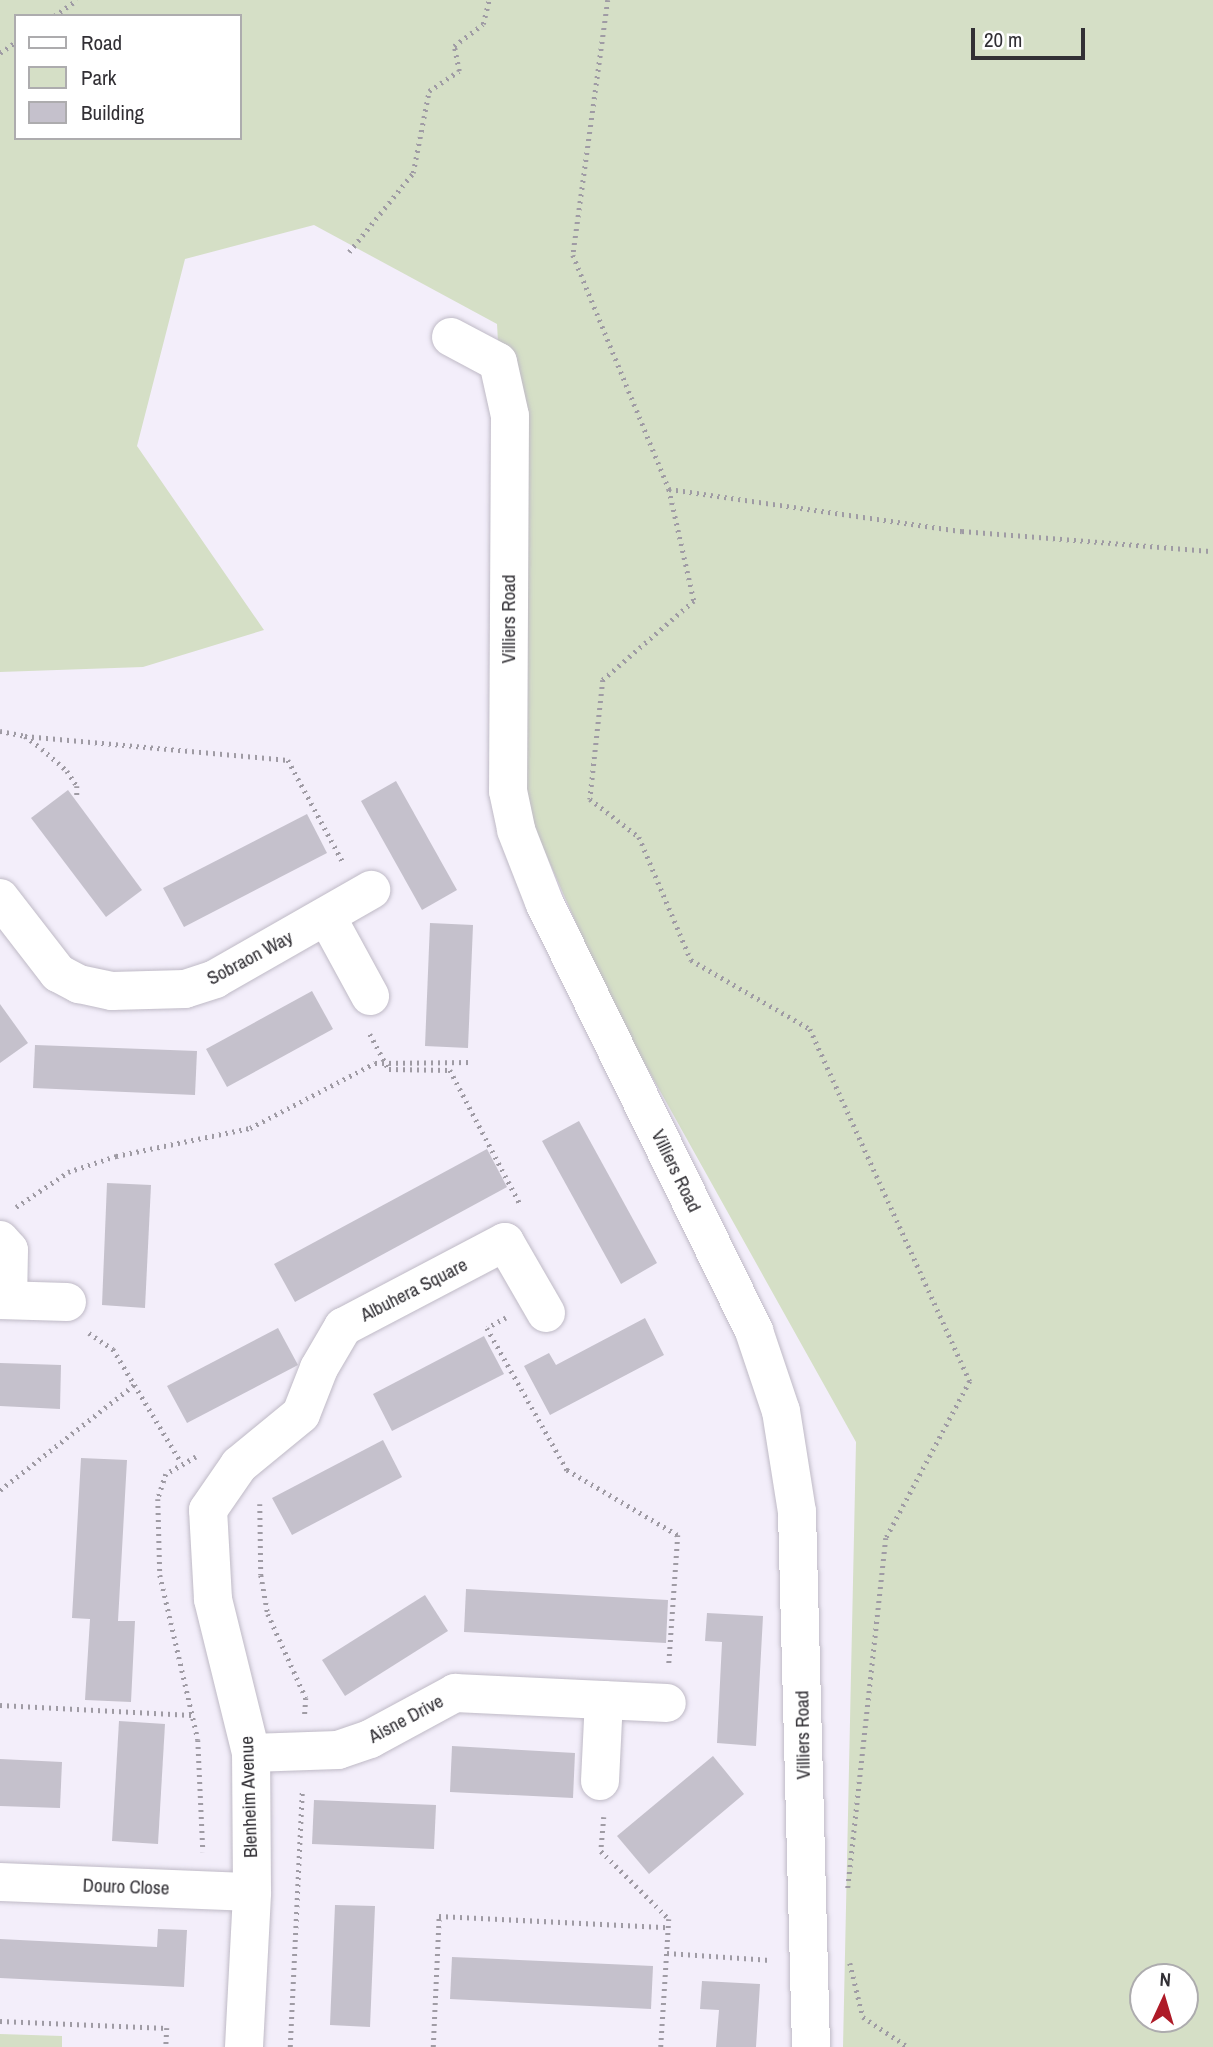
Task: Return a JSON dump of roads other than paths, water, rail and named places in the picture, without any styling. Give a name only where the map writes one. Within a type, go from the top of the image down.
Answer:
[{"type":"street","name":"Villiers Road","points":[[451,337],[498,362],[510,416],[508,791],[516,830],[544,902],[754,1331],[780,1411],[797,1512],[811,2047]]},
{"type":"street","name":"Sobraon Way","points":[[0,898],[58,973],[79,984],[112,991],[185,989],[215,979],[366,893]]},
{"type":"street","points":[[327,917],[370,996]]},
{"type":"street","points":[[5,1226],[9,1250],[4,1300],[67,1302]]},
{"type":"street","name":"Albuhera Square","points":[[208,1510],[239,1465],[301,1414],[318,1368],[343,1327],[505,1242],[543,1307]]},
{"type":"street","name":"Blenheim Avenue","points":[[208,1510],[213,1598],[251,1753],[251,1892],[244,2047]]},
{"type":"street","name":"Aisne Drive","points":[[251,1753],[338,1750],[370,1740],[455,1693],[667,1703]]},
{"type":"street","points":[[600,1781],[604,1700]]},
{"type":"street","name":"Douro Close","points":[[0,1882],[251,1892]]}]
